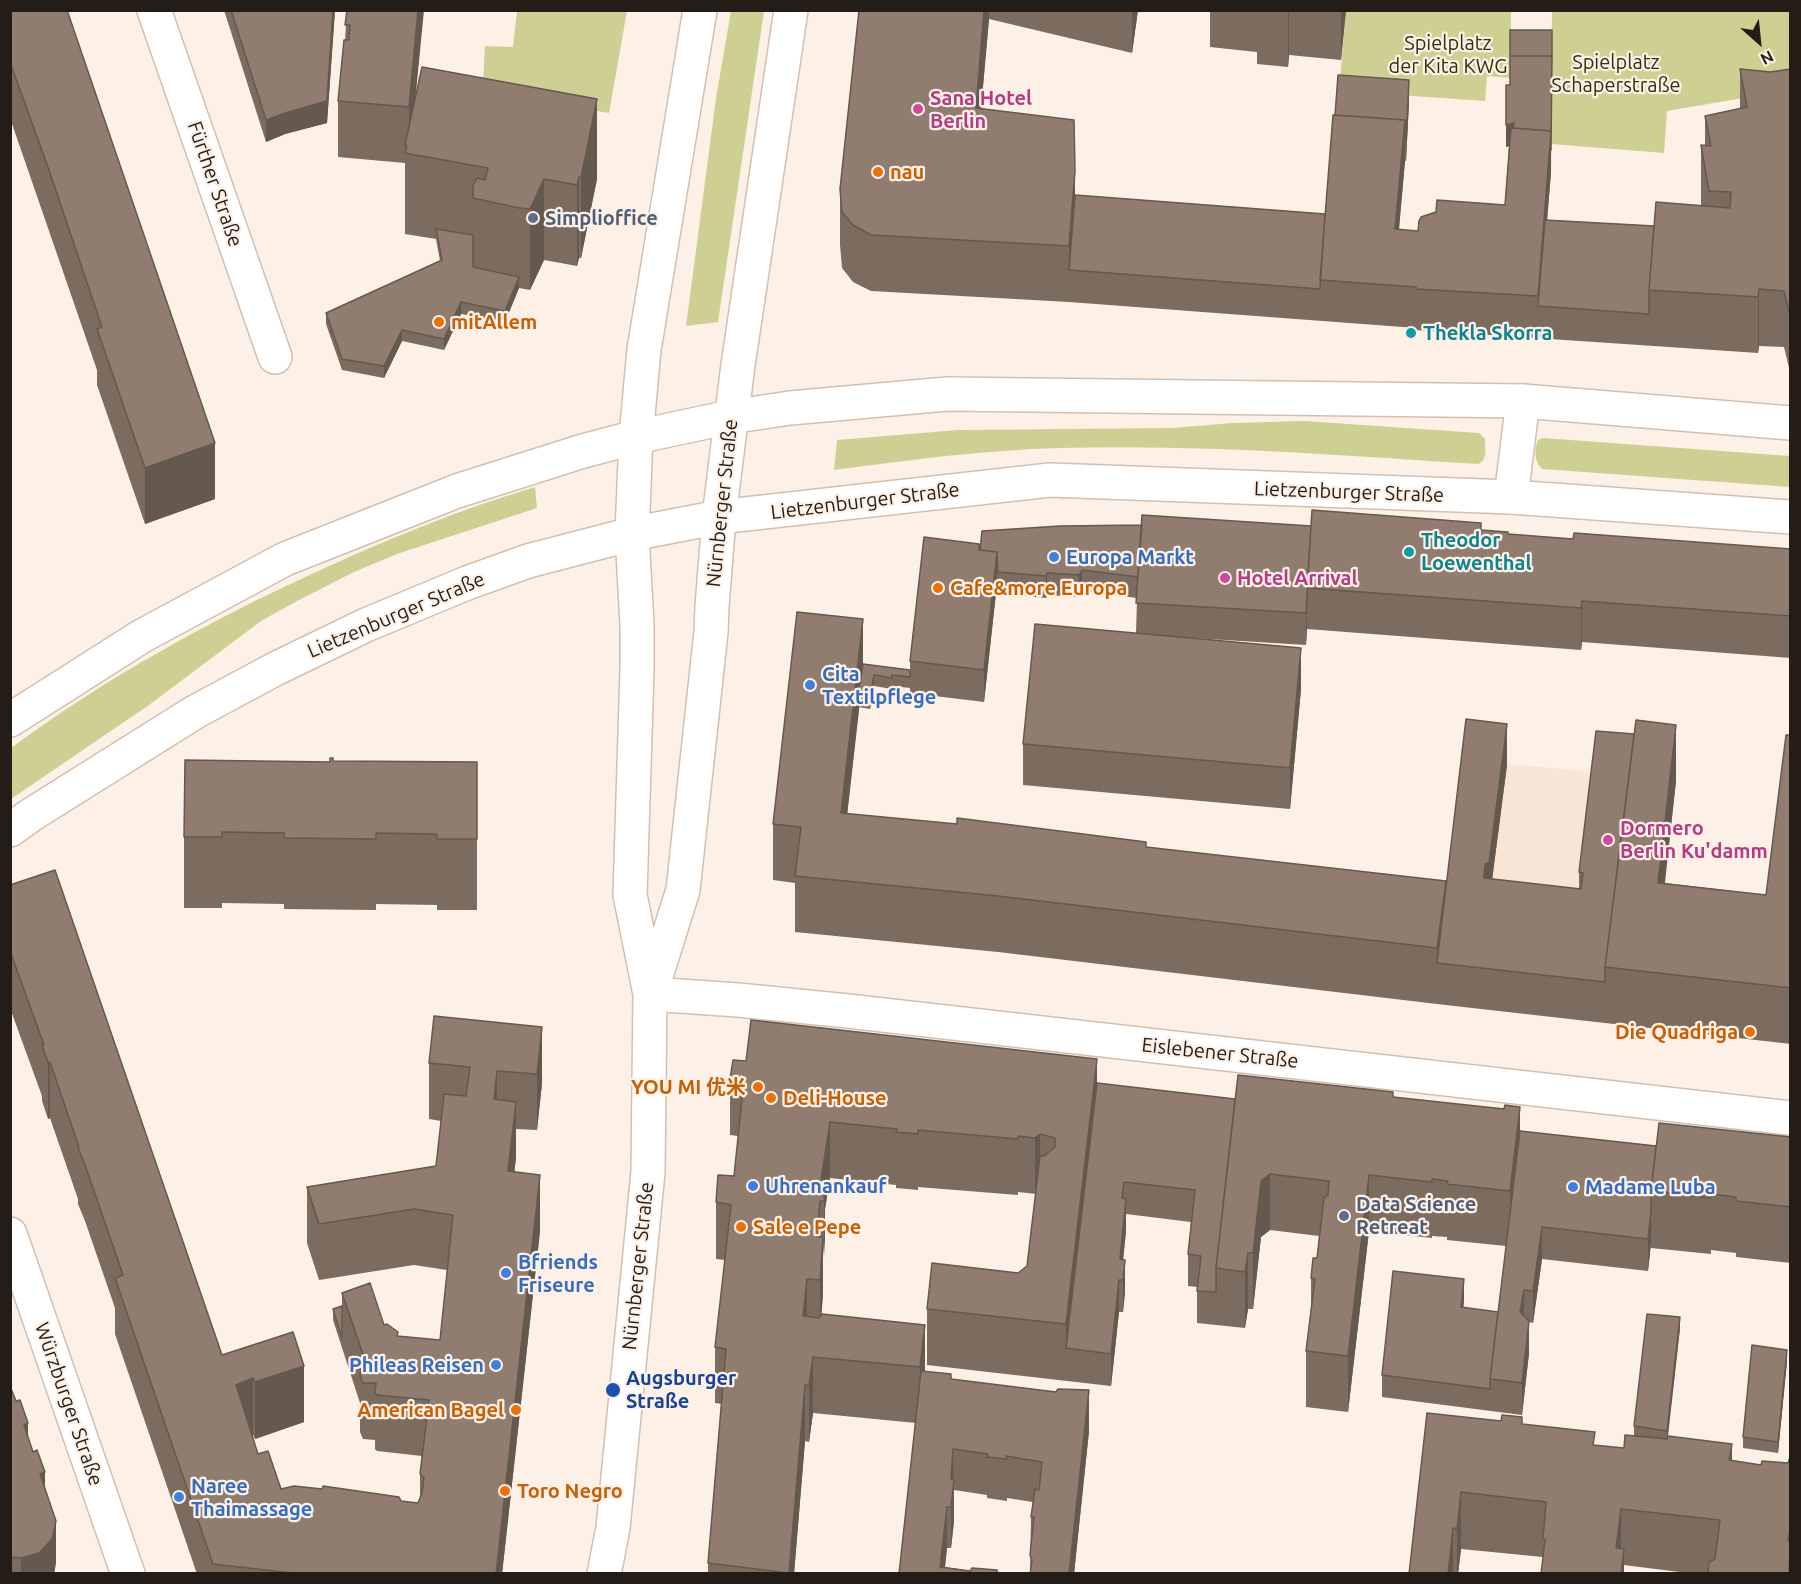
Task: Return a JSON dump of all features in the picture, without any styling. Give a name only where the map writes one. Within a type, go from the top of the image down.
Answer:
[{"type":"main road","name":"Fürther Straße","points":[[154,10],[274,357]]},
{"type":"main road","name":"Nürnberger Straße","points":[[604,1574],[613,1528],[648,1172],[650,994],[630,895],[637,670],[632,534],[636,437],[644,350],[700,10]]},
{"type":"main road","name":"Nürnberger Straße","points":[[650,994],[683,890],[711,632],[719,517],[730,417],[791,10]]},
{"type":"main road","points":[[10,720],[142,636],[285,559],[457,491],[636,437],[730,417],[790,408],[947,394],[1523,401],[1791,423]]},
{"type":"main road","points":[[1511,497],[1523,401]]},
{"type":"main road","name":"Lietzenburger Straße","points":[[10,830],[31,814],[195,712],[274,669],[353,631],[467,583],[528,561],[632,534],[719,517],[1050,480],[1511,497],[1791,517]]},
{"type":"main road","name":"Eislebener Straße","points":[[650,994],[738,1000],[859,1013],[1791,1118]]},
{"type":"main road","name":"Würzburger Straße","points":[[10,1234],[128,1574]]},
{"type":"shaded area","name":"Dormero Berlin Ku'damm","points":[[1466,760],[1636,776],[1605,1023],[1437,1004]]},
{"type":"green space","points":[[517,11],[627,11],[609,113],[494,94],[483,83],[485,46],[513,47]]},
{"type":"green space","points":[[731,11],[764,11],[718,322],[686,326],[716,98]]},
{"type":"green space","name":"Spielplatz der Kita KWG","points":[[1346,11],[1511,11],[1510,78],[1487,76],[1485,101],[1339,91]]},
{"type":"green space","name":"Spielplatz Schaperstraße","points":[[1552,11],[1790,11],[1790,90],[1667,111],[1664,153],[1551,144]]},
{"type":"green space","points":[[1304,421],[1479,433],[1485,439],[1485,453],[1483,460],[1478,464],[1217,449],[1060,448],[975,453],[834,470],[837,440],[958,430],[1172,428]]},
{"type":"green space","points":[[1543,438],[1790,456],[1790,487],[1542,469],[1537,463],[1535,451],[1538,440]]},
{"type":"green space","points":[[535,487],[537,508],[397,554],[354,572],[261,621],[149,705],[11,799],[11,748],[120,675],[196,631],[341,560],[451,515]]},
{"type":"building","points":[[10,10],[67,10],[215,443],[145,468],[97,329],[102,327],[10,62]]},
{"type":"building","points":[[231,10],[333,10],[327,101],[266,120]]},
{"type":"building","points":[[347,10],[418,10],[409,107],[338,101],[344,40],[349,40],[350,25],[345,25]]},
{"type":"building","name":"Sana Hotel Berlin","points":[[859,10],[984,10],[976,108],[1074,120],[1075,171],[1069,246],[871,235],[853,225],[842,212],[840,189]]},
{"type":"building","points":[[1510,30],[1552,30],[1552,56],[1510,56]]},
{"type":"building","points":[[1510,56],[1552,56],[1551,150],[1551,131],[1513,128],[1514,123],[1506,125],[1506,85],[1510,85]]},
{"type":"building","points":[[422,67],[597,99],[581,178],[579,177],[577,185],[544,179],[530,209],[519,208],[473,198],[473,186],[477,178],[485,180],[488,168],[405,153]]},
{"type":"building","points":[[1740,69],[1770,72],[1791,69],[1791,311],[1789,312],[1784,291],[1759,289],[1758,297],[1649,290],[1656,202],[1730,208],[1731,192],[1709,191],[1701,145],[1711,146],[1705,116],[1747,107]]},
{"type":"building","points":[[1338,75],[1409,80],[1406,139],[1405,120],[1335,115]]},
{"type":"building","points":[[1333,115],[1405,120],[1395,229],[1418,231],[1421,217],[1436,212],[1437,200],[1505,205],[1511,128],[1551,131],[1538,296],[1416,289],[1416,287],[1320,280]]},
{"type":"building","points":[[1075,195],[1325,214],[1320,289],[1069,270]]},
{"type":"building","points":[[1545,220],[1654,226],[1649,314],[1538,306]]},
{"type":"building","points":[[436,229],[473,235],[473,267],[519,277],[505,311],[461,302],[444,339],[402,330],[384,366],[342,359],[326,313],[442,260]]},
{"type":"building","points":[[1312,510],[1481,523],[1481,530],[1508,532],[1508,534],[1573,539],[1574,533],[1791,549],[1791,616],[1582,601],[1581,608],[1307,588]]},
{"type":"building","name":"Hotel Arrival","points":[[1142,515],[1311,526],[1306,613],[1136,603]]},
{"type":"building","points":[[1142,525],[1138,577],[1082,570],[1079,575],[1047,573],[1046,576],[998,572],[997,552],[980,550],[982,531],[1060,526]]},
{"type":"building","points":[[924,537],[979,544],[979,550],[997,552],[984,670],[910,661]]},
{"type":"building","points":[[797,612],[863,619],[841,813],[957,824],[957,818],[1146,842],[1146,847],[1446,881],[1437,948],[998,896],[795,876],[801,827],[773,824]]},
{"type":"building","points":[[1035,624],[1301,648],[1290,768],[1023,744]]},
{"type":"building","points":[[863,664],[910,670],[910,677],[892,675],[892,678],[874,675],[870,698],[858,696]]},
{"type":"building","name":"Dormero Berlin Ku'damm","points":[[1466,719],[1507,724],[1489,863],[1485,864],[1484,878],[1581,889],[1583,873],[1579,872],[1596,731],[1634,734],[1605,982],[1437,963]]},
{"type":"building","points":[[1636,720],[1676,725],[1658,883],[1766,895],[1786,735],[1791,735],[1791,988],[1605,967]]},
{"type":"building","points":[[330,758],[333,758],[333,761],[477,762],[477,839],[437,839],[437,834],[376,833],[376,839],[284,838],[284,833],[222,832],[222,837],[184,837],[185,760],[330,762]]},
{"type":"building","points":[[55,870],[222,1355],[293,1332],[304,1366],[255,1382],[253,1378],[236,1385],[258,1454],[268,1451],[281,1489],[294,1486],[322,1489],[323,1486],[399,1497],[401,1501],[418,1503],[424,1477],[420,1474],[429,1400],[377,1395],[375,1393],[376,1383],[363,1383],[360,1376],[361,1368],[366,1363],[342,1293],[370,1283],[384,1325],[387,1324],[398,1332],[397,1336],[440,1340],[453,1215],[414,1209],[319,1224],[307,1187],[436,1166],[444,1094],[466,1096],[470,1067],[429,1063],[434,1016],[542,1027],[537,1074],[497,1071],[494,1099],[516,1102],[508,1171],[540,1175],[496,1574],[301,1574],[213,1564],[115,1278],[123,1275],[10,951],[10,885]]},
{"type":"building","points":[[751,1020],[1097,1059],[1066,1324],[927,1309],[932,1263],[1018,1273],[1027,1266],[1040,1156],[1044,1156],[1055,1147],[1055,1138],[1040,1134],[1035,1138],[1018,1136],[1018,1139],[918,1130],[918,1134],[896,1132],[897,1129],[830,1122],[821,1180],[825,1181],[824,1201],[820,1201],[817,1237],[823,1237],[820,1280],[807,1279],[803,1316],[819,1318],[822,1314],[925,1325],[920,1367],[813,1357],[809,1385],[805,1385],[789,1573],[708,1563],[726,1349],[715,1347],[731,1205],[716,1202],[718,1175],[734,1176],[744,1080],[730,1079],[733,1060],[746,1061]]},
{"type":"building","points":[[1238,1075],[1393,1092],[1393,1097],[1504,1109],[1505,1105],[1520,1107],[1510,1191],[1447,1184],[1448,1181],[1432,1179],[1432,1182],[1369,1175],[1348,1356],[1306,1351],[1315,1279],[1311,1278],[1313,1258],[1317,1258],[1324,1198],[1328,1195],[1329,1181],[1270,1174],[1261,1181],[1253,1253],[1248,1253],[1245,1272],[1216,1268]]},
{"type":"building","points":[[1097,1083],[1235,1099],[1216,1268],[1216,1292],[1197,1291],[1201,1256],[1188,1254],[1195,1190],[1124,1182],[1122,1198],[1126,1199],[1120,1259],[1125,1260],[1123,1280],[1119,1280],[1111,1354],[1066,1348]]},
{"type":"building","points":[[1659,1123],[1791,1137],[1791,1207],[1736,1201],[1736,1197],[1711,1194],[1711,1198],[1651,1191]]},
{"type":"building","points":[[1520,1131],[1656,1146],[1648,1239],[1542,1227],[1533,1291],[1524,1290],[1520,1312],[1529,1321],[1522,1383],[1490,1379]]},
{"type":"building","points":[[1393,1271],[1464,1279],[1461,1307],[1498,1312],[1490,1389],[1382,1375]]},
{"type":"building","points":[[342,1306],[342,1338],[333,1309]]},
{"type":"building","points":[[1647,1314],[1680,1317],[1667,1431],[1634,1426]]},
{"type":"building","points":[[1752,1345],[1787,1350],[1778,1442],[1743,1437]]},
{"type":"building","points":[[921,1371],[951,1374],[951,1379],[1056,1392],[1058,1389],[1089,1390],[1069,1574],[1030,1574],[1034,1517],[1031,1517],[1035,1489],[1039,1490],[1042,1462],[1006,1456],[1007,1459],[987,1457],[988,1454],[953,1449],[951,1479],[954,1480],[951,1507],[947,1507],[940,1567],[970,1571],[972,1568],[997,1570],[998,1574],[899,1574]]},
{"type":"building","points":[[10,1386],[16,1401],[20,1400],[28,1423],[24,1425],[33,1452],[37,1450],[45,1472],[40,1474],[56,1521],[52,1539],[39,1553],[21,1558],[10,1557]]},
{"type":"building","points":[[1427,1413],[1501,1421],[1502,1415],[1522,1417],[1522,1424],[1595,1432],[1593,1445],[1624,1448],[1625,1435],[1667,1439],[1668,1436],[1732,1444],[1729,1460],[1761,1465],[1762,1461],[1788,1463],[1791,1454],[1791,1527],[1788,1540],[1791,1541],[1789,1570],[1791,1574],[1708,1574],[1709,1562],[1715,1559],[1720,1520],[1621,1509],[1616,1548],[1624,1549],[1621,1574],[1541,1574],[1546,1502],[1461,1492],[1457,1529],[1453,1528],[1448,1574],[1409,1574]]},
{"type":"place","name":"Sana Hotel Berlin","points":[[918,109]]},
{"type":"place","name":"nau","points":[[878,172]]},
{"type":"place","name":"Simplioffice","points":[[533,218]]},
{"type":"place","name":"mitAllem","points":[[439,322]]},
{"type":"place","name":"Thekla Skorra","points":[[1411,333]]},
{"type":"place","name":"Theodor Loewenthal","points":[[1409,552]]},
{"type":"place","name":"Europa Markt","points":[[1054,557]]},
{"type":"place","name":"Hotel Arrival","points":[[1225,578]]},
{"type":"place","name":"Cafe&more Europa","points":[[938,588]]},
{"type":"place","name":"Cita Textilpflege","points":[[810,685]]},
{"type":"place","name":"Dormero Berlin Ku'damm","points":[[1608,840]]},
{"type":"place","name":"Die Quadriga","points":[[1750,1032]]},
{"type":"place","name":"YOU MI 优米","points":[[758,1087]]},
{"type":"place","name":"Deli-House","points":[[771,1098]]},
{"type":"place","name":"Uhrenankauf","points":[[753,1186]]},
{"type":"place","name":"Madame Luba","points":[[1573,1187]]},
{"type":"place","name":"Data Science Retreat","points":[[1344,1216]]},
{"type":"place","name":"Sale e Pepe","points":[[741,1227]]},
{"type":"place","name":"Bfriends Friseure","points":[[506,1273]]},
{"type":"place","name":"Phileas Reisen","points":[[496,1365]]},
{"type":"place","name":"Augsburger Straße","points":[[613,1390]]},
{"type":"place","name":"American Bagel","points":[[516,1410]]},
{"type":"place","name":"Toro Negro","points":[[505,1491]]},
{"type":"place","name":"Naree Thaimassage","points":[[179,1497]]}]
